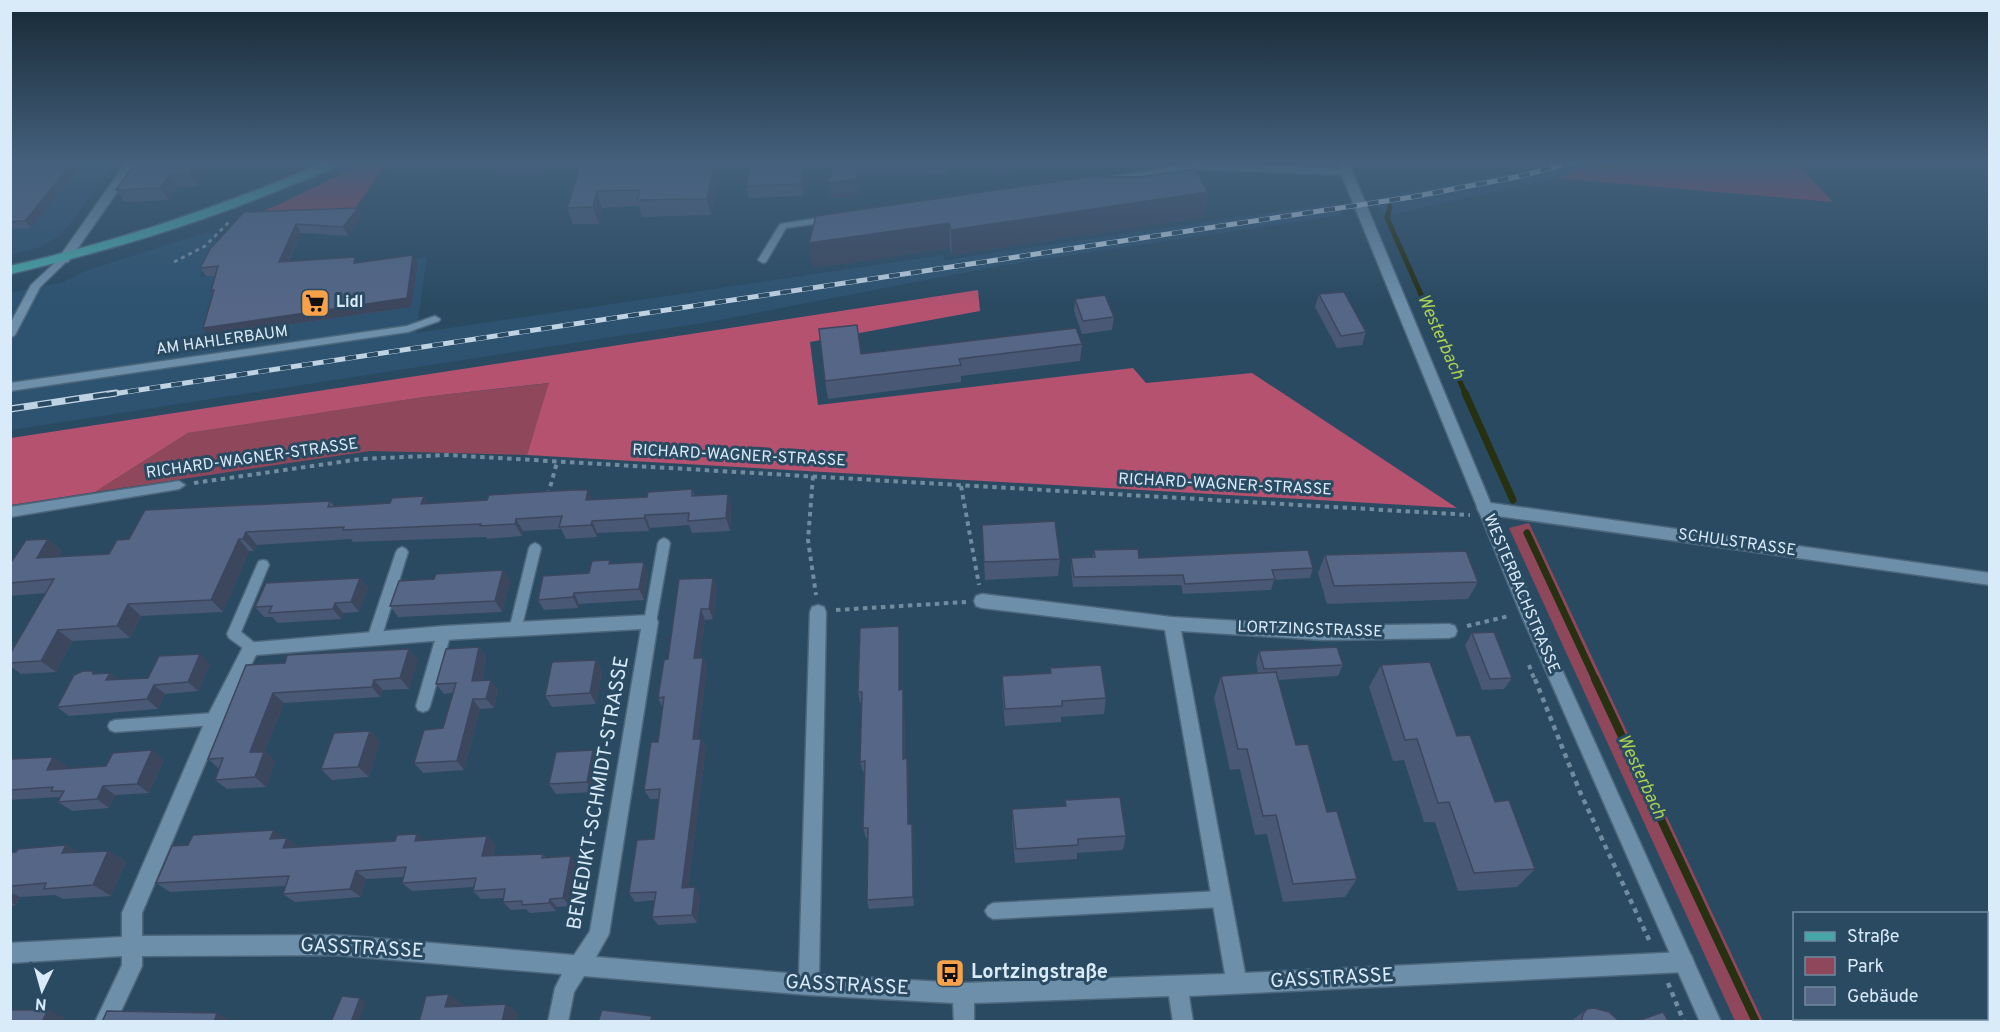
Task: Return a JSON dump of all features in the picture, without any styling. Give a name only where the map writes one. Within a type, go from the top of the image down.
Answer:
[{"type":"main road","points":[[10,270],[63,259],[175,227],[223,209]]},
{"type":"street","points":[[63,259],[99,209]]},
{"type":"street","name":"WESTERBACHSTRASSE","points":[[1361,209],[1477,511],[1533,623],[1711,1022]]},
{"type":"street","name":"SCHULSTRASSE","points":[[1477,511],[1989,579]]},
{"type":"street","name":"LORTZINGSTRASSE","points":[[982,601],[1172,624],[1324,633],[1449,631]]},
{"type":"street","points":[[809,985],[818,612]]},
{"type":"street","points":[[105,1022],[132,966],[132,913],[215,719],[251,648],[444,633],[650,622]]},
{"type":"street","name":"BENEDIKT-SCHMIDT-STRASSE","points":[[558,1022],[565,988],[599,934],[650,622]]},
{"type":"street","points":[[1172,624],[1237,984]]},
{"type":"street","name":"GASSTRASSE","points":[[10,953],[131,946],[336,945],[809,985],[963,993],[1237,984],[1684,962]]},
{"type":"street","points":[[1177,986],[1183,1022]]},
{"type":"street","points":[[963,993],[963,1022]]},
{"type":"lane","points":[[763,260],[783,226],[841,218]]},
{"type":"lane","points":[[10,335],[36,285],[63,259]]},
{"type":"lane","name":"AM HAHLERBAUM","points":[[10,387],[408,329],[435,319]]},
{"type":"lane","name":"RICHARD-WAGNER-STRASSE","points":[[10,512],[179,485]]},
{"type":"lane","name":"BENEDIKT-SCHMIDT-STRASSE","points":[[650,622],[664,543]]},
{"type":"lane","points":[[515,630],[535,548]]},
{"type":"lane","points":[[374,639],[402,552]]},
{"type":"lane","points":[[251,648],[234,634],[263,565]]},
{"type":"lane","points":[[423,706],[444,633]]},
{"type":"lane","points":[[115,726],[215,719]]},
{"type":"lane","points":[[993,911],[1222,899]]},
{"type":"path","points":[[174,262],[191,257],[222,232],[239,209]]},
{"type":"path","name":"RICHARD-WAGNER-STRASSE","points":[[179,485],[361,459],[447,455],[961,486],[1477,511]]},
{"type":"path","points":[[546,505],[557,462]]},
{"type":"path","points":[[813,477],[808,540],[818,612],[982,601],[961,486]]},
{"type":"path","points":[[1449,631],[1509,615],[1513,627]]},
{"type":"path","points":[[1527,660],[1580,792],[1684,1022]]},
{"type":"shaded area","points":[[11,209],[81,209],[62,234],[41,247],[11,255]]},
{"type":"shaded area","points":[[1296,209],[1340,209],[1342,215],[999,266],[709,322],[11,430],[11,292],[61,283],[85,271],[210,231],[217,242],[199,277],[376,265],[427,257],[416,333],[943,255],[945,260]]},
{"type":"shaded area","points":[[1380,209],[1416,209],[1389,215]]},
{"type":"shaded area","points":[[978,290],[980,311],[810,342],[818,405],[1133,368],[1146,383],[1252,373],[1457,508],[527,455],[549,383],[424,397],[188,433],[95,492],[11,505],[11,438]]},
{"type":"green space","points":[[268,209],[354,209],[349,217],[243,219]]},
{"type":"green space","points":[[550,383],[527,455],[370,451],[95,492],[188,433],[424,397]]},
{"type":"green space","points":[[1529,523],[1763,1021],[1735,1021],[1509,528]]},
{"type":"building","points":[[10,209],[35,209],[25,221],[10,222]]},
{"type":"building","points":[[357,209],[343,227],[296,224],[279,262],[355,257],[354,263],[413,255],[407,298],[203,328],[218,266],[200,268],[210,249],[244,212]]},
{"type":"building","points":[[864,209],[1092,209],[951,230],[949,223],[809,243],[816,216]]},
{"type":"building","points":[[1344,292],[1366,332],[1341,336],[1319,294]]},
{"type":"building","points":[[1105,295],[1114,317],[1083,321],[1075,299]]},
{"type":"building","points":[[857,325],[861,354],[1076,328],[1082,344],[959,359],[961,365],[825,381],[819,329]]},
{"type":"building","points":[[692,489],[692,496],[728,494],[726,518],[688,521],[689,513],[645,515],[644,518],[592,521],[591,525],[559,527],[562,516],[516,519],[515,524],[480,526],[481,524],[343,530],[344,527],[246,532],[243,539],[239,539],[211,600],[128,604],[117,626],[58,630],[41,661],[10,663],[10,654],[54,579],[10,583],[10,564],[26,540],[48,539],[37,558],[109,554],[117,540],[129,539],[145,510],[330,501],[328,507],[390,503],[392,498],[424,496],[421,504],[487,500],[489,495],[572,490],[588,490],[586,500],[647,497],[648,492]]},
{"type":"building","points":[[1055,521],[1060,559],[984,562],[982,525]]},
{"type":"building","points":[[1138,549],[1139,558],[1308,550],[1313,568],[1272,570],[1275,579],[1185,584],[1183,575],[1074,577],[1071,558],[1095,557],[1094,550]]},
{"type":"building","points":[[1466,551],[1478,582],[1334,586],[1325,555]]},
{"type":"building","points":[[610,560],[609,564],[644,562],[639,589],[574,593],[573,597],[538,600],[543,576],[589,573],[592,561]]},
{"type":"building","points":[[503,570],[495,601],[390,606],[399,581],[434,579],[436,574]]},
{"type":"building","points":[[360,578],[351,602],[335,603],[333,609],[269,613],[272,606],[255,607],[266,583]]},
{"type":"building","points":[[713,578],[709,609],[701,609],[694,658],[703,658],[693,739],[701,739],[682,888],[695,887],[692,915],[652,917],[656,892],[629,893],[637,840],[654,839],[660,789],[644,790],[651,742],[658,742],[664,697],[658,698],[664,660],[668,659],[679,579]]},
{"type":"building","points":[[899,626],[899,690],[903,689],[903,759],[907,758],[908,824],[912,824],[913,897],[867,900],[868,828],[863,828],[865,761],[860,762],[862,692],[858,692],[860,628]]},
{"type":"building","points":[[1494,632],[1512,678],[1490,679],[1472,633]]},
{"type":"building","points":[[479,647],[472,681],[491,680],[486,699],[473,699],[457,761],[414,763],[424,730],[443,728],[456,683],[436,684],[446,649]]},
{"type":"building","points":[[1337,647],[1343,665],[1264,669],[1259,651]]},
{"type":"building","points":[[409,649],[400,678],[374,680],[372,687],[273,693],[250,752],[264,752],[255,777],[215,780],[223,758],[208,759],[246,665],[285,663],[287,655]]},
{"type":"building","points":[[200,654],[188,682],[154,685],[147,699],[57,707],[74,675],[83,671],[92,671],[93,674],[110,673],[106,680],[148,678],[159,656]]},
{"type":"building","points":[[596,660],[590,693],[545,696],[552,662]]},
{"type":"building","points":[[1430,662],[1457,736],[1470,735],[1495,802],[1509,800],[1535,869],[1474,873],[1449,802],[1438,803],[1417,739],[1405,740],[1381,665]]},
{"type":"building","points":[[1101,665],[1106,698],[1062,701],[1062,706],[1005,709],[1002,676],[1051,673],[1050,668]]},
{"type":"building","points":[[1276,672],[1296,745],[1308,744],[1327,812],[1337,811],[1357,879],[1293,884],[1276,815],[1263,816],[1247,749],[1238,749],[1221,676]]},
{"type":"building","points":[[370,731],[358,767],[321,769],[334,733]]},
{"type":"building","points":[[152,750],[137,784],[103,786],[97,799],[58,802],[64,791],[51,791],[53,787],[10,790],[10,761],[12,759],[53,757],[47,770],[106,766],[113,753]]},
{"type":"building","points":[[593,750],[587,782],[549,784],[556,752]]},
{"type":"building","points":[[1120,797],[1126,836],[1078,839],[1078,845],[1016,849],[1012,809],[1066,806],[1065,800]]},
{"type":"building","points":[[274,830],[270,839],[287,838],[283,848],[395,841],[397,835],[417,834],[415,841],[487,836],[482,856],[543,854],[542,858],[571,856],[563,898],[550,899],[549,903],[522,905],[522,901],[503,902],[505,889],[473,891],[476,878],[402,883],[406,867],[356,871],[350,889],[283,894],[289,876],[156,883],[172,846],[188,845],[193,835]]},
{"type":"building","points":[[66,845],[62,853],[108,851],[93,885],[44,889],[46,883],[10,886],[10,853],[18,849]]},
{"type":"building","points":[[449,994],[445,1007],[506,1004],[502,1022],[419,1022],[426,996]]},
{"type":"building","points":[[342,996],[360,998],[351,1022],[331,1022]]},
{"type":"building","points":[[1594,1008],[1609,1012],[1620,1022],[1581,1022],[1587,1009]]},
{"type":"building","points":[[10,1010],[48,1010],[42,1022],[10,1022]]},
{"type":"building","points":[[602,1010],[652,1016],[650,1022],[598,1022]]},
{"type":"building","points":[[107,1011],[217,1013],[214,1022],[102,1022]]},
{"type":"building","points":[[1663,1012],[1669,1022],[1635,1022]]},
{"type":"waterway","name":"Westerbach","points":[[1389,209],[1387,218],[1466,395]]},
{"type":"waterway","name":"Westerbach","points":[[1465,393],[1513,500]]},
{"type":"waterway","name":"Westerbach","points":[[1527,533],[1596,681]]},
{"type":"waterway","name":"Westerbach","points":[[1595,679],[1756,1022]]},
{"type":"railway","points":[[106,395],[1332,209]]},
{"type":"railway","points":[[10,409],[116,393]]},
{"type":"place","name":"Lidl","points":[[315,303]]},
{"type":"place","name":"Lortzingstraße","points":[[950,973]]}]
